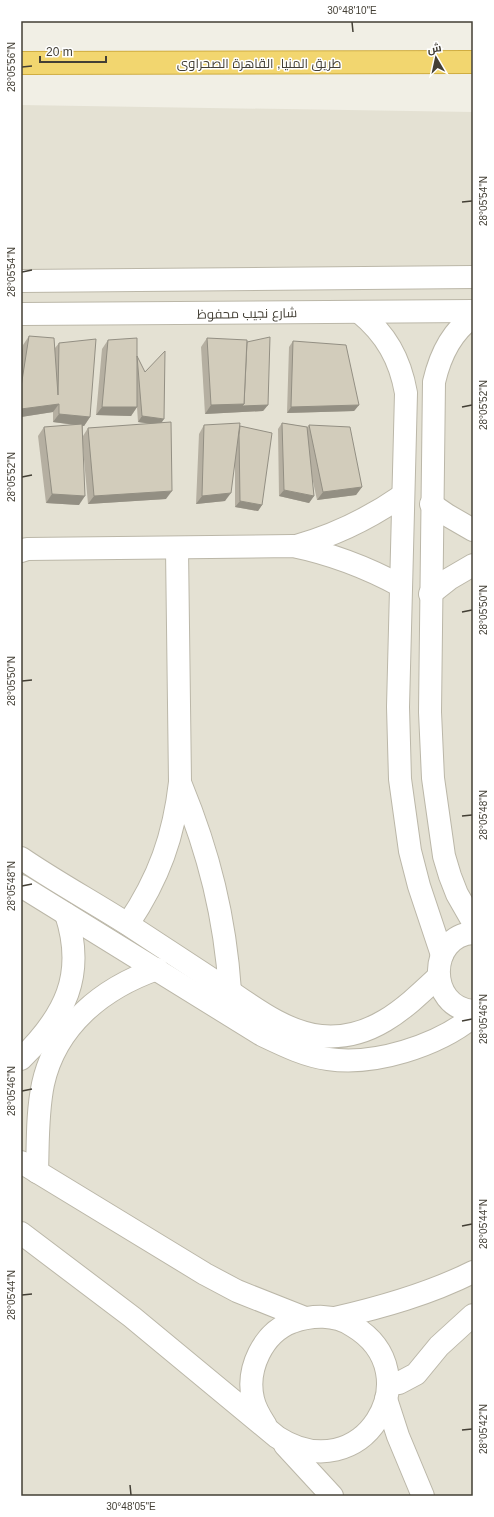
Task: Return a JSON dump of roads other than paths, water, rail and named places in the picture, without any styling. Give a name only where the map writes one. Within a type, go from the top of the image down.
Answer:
[{"type":"highway","name":"طريق المنيا, القاهرة الصحراوى","points":[[21,63],[473,62]]},
{"type":"street","points":[[21,281],[473,277]]},
{"type":"street","points":[[270,278],[270,313]]},
{"type":"street","name":"شارع نجيب محفوظ","points":[[21,314],[473,311]]},
{"type":"street","points":[[359,312],[372,322],[392,347],[403,378],[406,410],[398,743],[404,815],[419,886],[442,955]]},
{"type":"street","points":[[473,317],[455,334],[445,348],[438,364],[434,382],[430,594],[430,712],[433,771],[444,856],[457,894],[473,922]]},
{"type":"street","points":[[23,549],[177,549],[293,546],[315,541],[357,524],[403,495]]},
{"type":"street","points":[[431,504],[473,530]]},
{"type":"street","points":[[293,546],[316,551],[353,563],[401,586]]},
{"type":"street","points":[[128,924],[148,894],[160,867],[175,818],[180,782],[177,549]]},
{"type":"street","points":[[430,594],[449,579],[473,565]]},
{"type":"street","points":[[400,667],[430,669]]},
{"type":"street","points":[[180,782],[198,828],[220,904],[225,933],[230,991]]},
{"type":"street","points":[[21,858],[128,924],[270,1017],[286,1025],[321,1036],[344,1035],[365,1031],[385,1022],[404,1010],[438,977]]},
{"type":"street","points":[[21,886],[262,1035],[284,1046],[328,1060],[368,1059],[398,1052],[438,1039],[473,1017]]},
{"type":"street","points":[[66,914],[74,948],[73,971],[66,999],[53,1036],[50,1062],[43,1084],[29,1167],[205,1274],[250,1297],[305,1318]]},
{"type":"street","points":[[473,933],[458,938],[449,945],[442,955],[438,977],[448,999],[457,1006],[473,1011]]},
{"type":"street","points":[[21,1059],[53,1036],[102,996],[125,982],[157,970]]},
{"type":"street","points":[[21,1233],[92,1285],[271,1432],[290,1445],[304,1450],[319,1452],[335,1450],[349,1445],[362,1437],[373,1426],[381,1413],[387,1392],[399,1383],[416,1374],[439,1346],[473,1315]]},
{"type":"street","points":[[335,1318],[397,1303],[473,1272]]},
{"type":"street","points":[[332,1496],[271,1432],[258,1413],[253,1399],[251,1384],[256,1362],[266,1342],[277,1331],[290,1323],[305,1318],[320,1316],[335,1318],[349,1323],[362,1331],[373,1342],[381,1355],[386,1369],[387,1392],[404,1450],[423,1496]]}]
